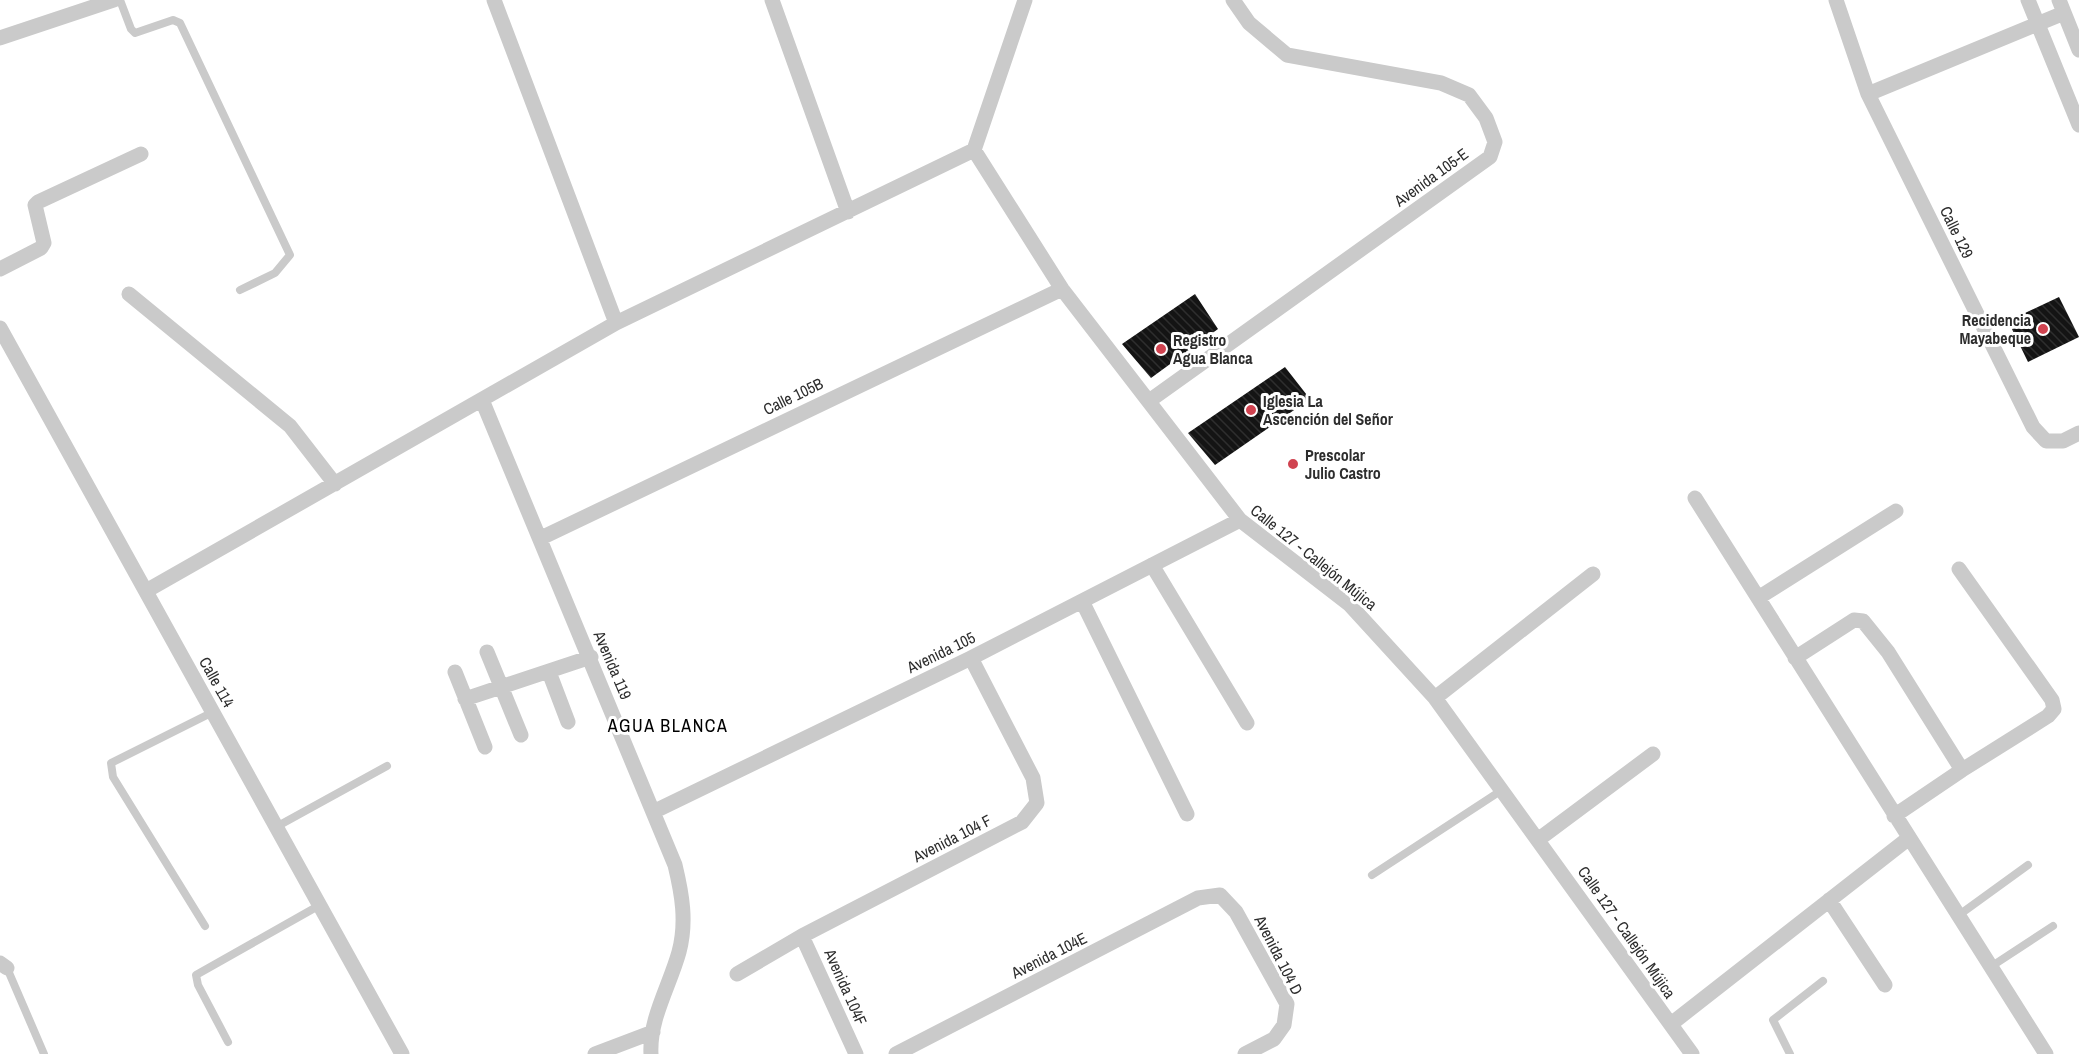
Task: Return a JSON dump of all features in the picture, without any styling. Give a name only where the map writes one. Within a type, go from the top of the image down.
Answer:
[{"type":"street","points":[[0,38],[114,0]]},
{"type":"street","points":[[494,0],[616,323]]},
{"type":"street","points":[[772,0],[848,212]]},
{"type":"street","points":[[146,591],[616,323],[974,150],[1025,0]]},
{"type":"street","name":"Avenida 105-E","points":[[1149,401],[1490,157],[1495,142],[1486,118],[1469,95],[1441,83],[1287,55],[1249,23],[1233,0]]},
{"type":"street","name":"Calle 129","points":[[1836,0],[1868,94],[2033,427],[2046,441],[2063,441],[2079,433]]},
{"type":"street","points":[[2028,0],[2036,25],[2079,125]]},
{"type":"street","points":[[1868,94],[2036,25],[2062,7],[2079,50]]},
{"type":"street","name":"Calle 127 - Callejón Mújica","points":[[974,150],[1062,289],[1240,520],[1349,604],[1435,698],[1503,789],[1692,1054]]},
{"type":"street","points":[[0,268],[40,248],[44,243],[35,205],[38,202],[141,154]]},
{"type":"street","name":"Calle 105B","points":[[541,538],[1062,289]]},
{"type":"street","points":[[129,294],[290,426],[335,484]]},
{"type":"street","name":"Calle 114","points":[[0,328],[320,905],[398,1053]]},
{"type":"street","name":"Avenida 119","points":[[483,400],[655,811],[675,865],[684,901],[679,951],[653,1032],[651,1054]]},
{"type":"street","points":[[1695,498],[2046,1054]]},
{"type":"street","points":[[1758,598],[1896,511]]},
{"type":"street","name":"Avenida 105","points":[[655,811],[971,658],[1240,520]]},
{"type":"street","points":[[1152,565],[1247,723]]},
{"type":"street","points":[[1894,816],[2048,716],[2054,709],[2052,700],[1959,569]]},
{"type":"street","points":[[1435,698],[1593,574]]},
{"type":"street","points":[[1082,601],[1187,814]]},
{"type":"street","points":[[1795,658],[1854,620],[1863,621],[1888,652],[1962,770]]},
{"type":"street","points":[[487,652],[521,735]]},
{"type":"street","points":[[465,699],[591,657]]},
{"type":"street","name":"Avenida 104 F","points":[[737,974],[802,936],[1022,822],[1037,803],[1033,778],[971,658]]},
{"type":"street","points":[[455,672],[485,747]]},
{"type":"street","points":[[549,672],[568,722]]},
{"type":"street","points":[[1539,839],[1653,754]]},
{"type":"street","points":[[1671,1024],[1909,838]]},
{"type":"street","name":"Avenida 104E","points":[[896,1054],[1198,898],[1221,895]]},
{"type":"street","name":"Avenida 104 D","points":[[1221,895],[1236,912],[1287,1004],[1284,1025],[1274,1039],[1245,1054]]},
{"type":"street","points":[[1829,900],[1885,985]]},
{"type":"street","name":"Avenida 104F","points":[[802,936],[856,1054]]},
{"type":"street","points":[[595,1054],[653,1032]]},
{"type":"lane","points":[[120,0],[131,29],[135,33],[173,20],[180,22],[290,255],[275,273],[240,291]]},
{"type":"lane","points":[[205,926],[113,777],[111,763],[213,712]]},
{"type":"lane","points":[[276,827],[387,766]]},
{"type":"lane","points":[[1372,875],[1503,789]]},
{"type":"lane","points":[[1959,915],[2028,865]]},
{"type":"lane","points":[[228,1042],[198,985],[196,975],[320,905]]},
{"type":"lane","points":[[1992,966],[2053,926]]},
{"type":"lane","points":[[4,966],[44,1054]]},
{"type":"lane","points":[[1790,1054],[1773,1020],[1823,981]]},
{"type":"building","points":[[1195,294],[1218,329],[1151,378],[1122,344]]},
{"type":"building","name":"Recidencia Mayabeque","points":[[2059,297],[2079,337],[2028,362],[2008,321]]},
{"type":"building","points":[[1285,367],[1310,399],[1215,465],[1188,433]]},
{"type":"place","name":"Recidencia Mayabeque","points":[[2043,329]]},
{"type":"place","name":"Registro Agua Blanca","points":[[1161,349]]},
{"type":"place","name":"Iglesia La Ascención del Señor","points":[[1251,410]]},
{"type":"place","name":"Prescolar Julio Castro","points":[[1293,464]]},
{"type":"district","name":"AGUA BLANCA","points":[[668,725]]}]
